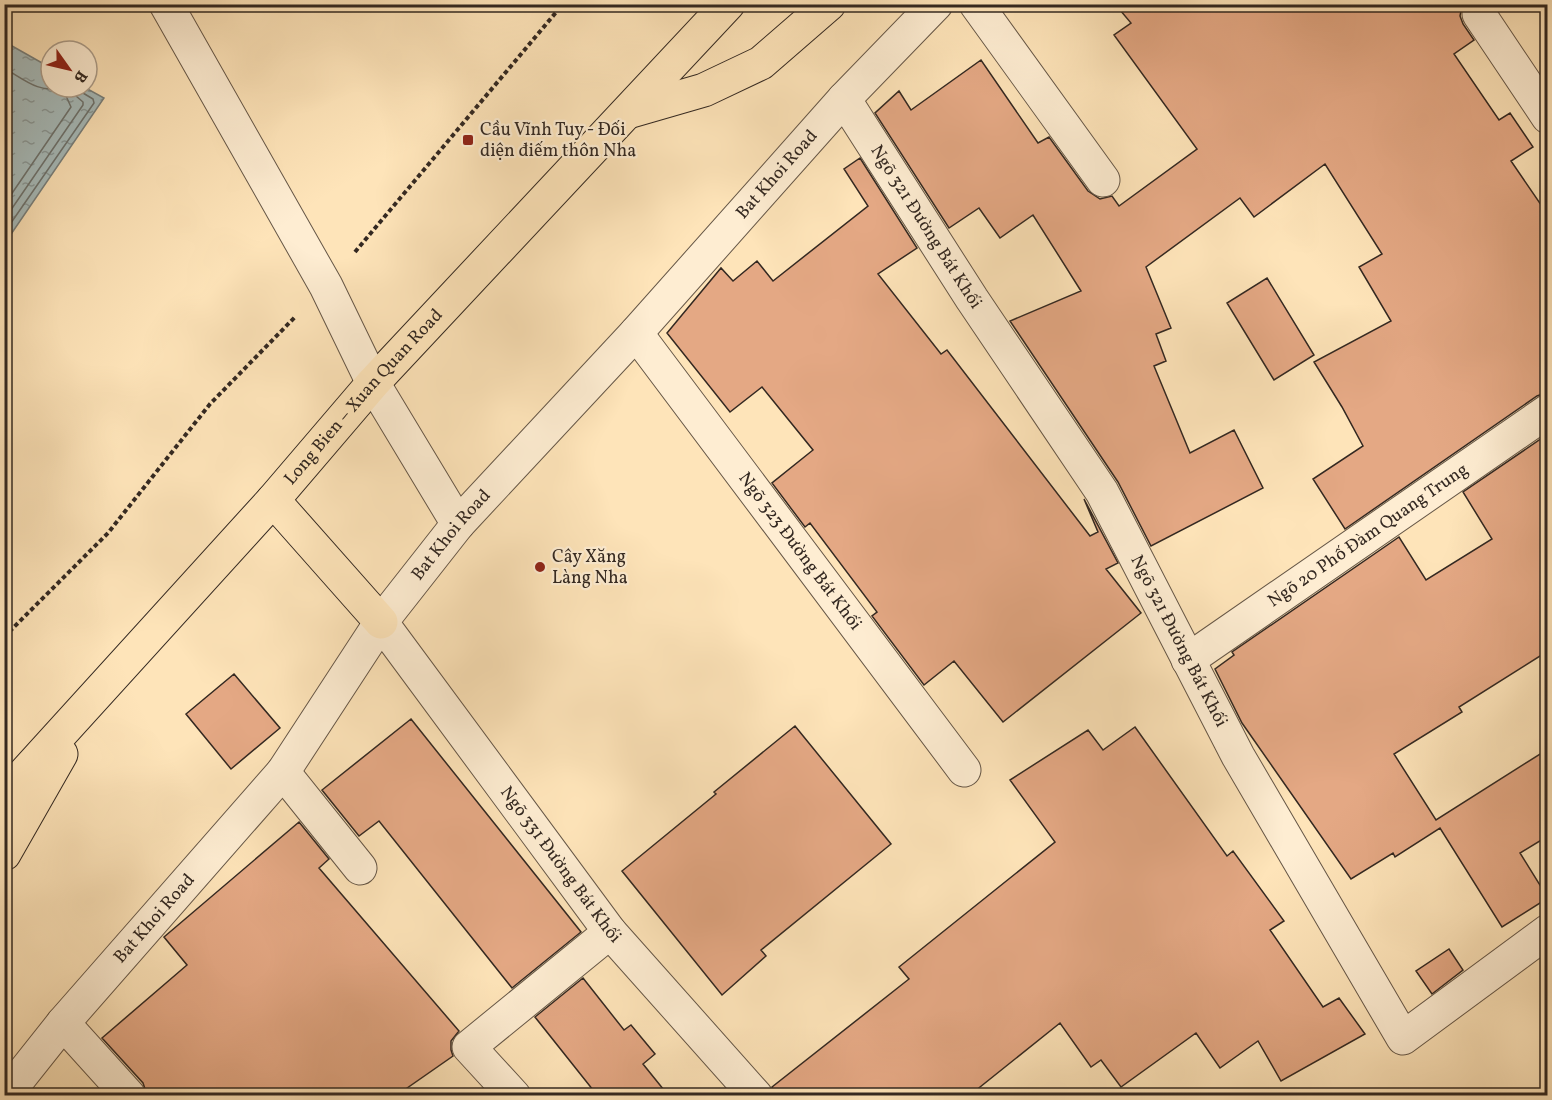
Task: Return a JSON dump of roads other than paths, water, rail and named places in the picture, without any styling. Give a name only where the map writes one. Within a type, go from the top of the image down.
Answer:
[{"type":"main road","name":"Long Bien – Xuan Quan Road","points":[[4,796],[273,500],[373,382],[728,4]]},
{"type":"main road","points":[[628,112],[704,90],[760,63],[829,4]]},
{"type":"main road","points":[[273,500],[381,622]]},
{"type":"main road","points":[[4,854],[90,701]]},
{"type":"street","points":[[166,4],[326,286],[373,382],[458,524]]},
{"type":"street","name":"Bat Khoi Road","points":[[5,1095],[63,1023],[283,772],[381,622],[458,524],[636,333],[844,99],[936,4]]},
{"type":"street","points":[[976,4],[1102,180]]},
{"type":"street","points":[[1479,14],[1548,117]]},
{"type":"street","name":"Ngõ 321 Đường Bát Khối","points":[[844,99],[972,298],[1102,492],[1238,756],[1403,1038],[1548,931]]},
{"type":"street","name":"Ngõ 323 Đường Bát Khối","points":[[636,333],[964,770]]},
{"type":"street","name":"Ngõ 20 Phố Đàm Quang Trung","points":[[1188,660],[1548,411]]},
{"type":"street","name":"Ngõ 331 Đường Bát Khối","points":[[381,622],[610,932],[756,1095]]},
{"type":"street","points":[[283,772],[360,868]]},
{"type":"street","points":[[514,1095],[469,1047],[610,932]]},
{"type":"street","points":[[63,1023],[129,1095]]},
{"type":"water","points":[[5,42],[39,61],[39,99],[99,99],[99,95],[104,98],[5,243]]},
{"type":"place","name":"Cầu Vĩnh Tuy - Đối diện điếm thôn Nha","points":[[468,140]]},
{"type":"place","name":"Cây Xăng Làng Nha","points":[[540,567]]}]
